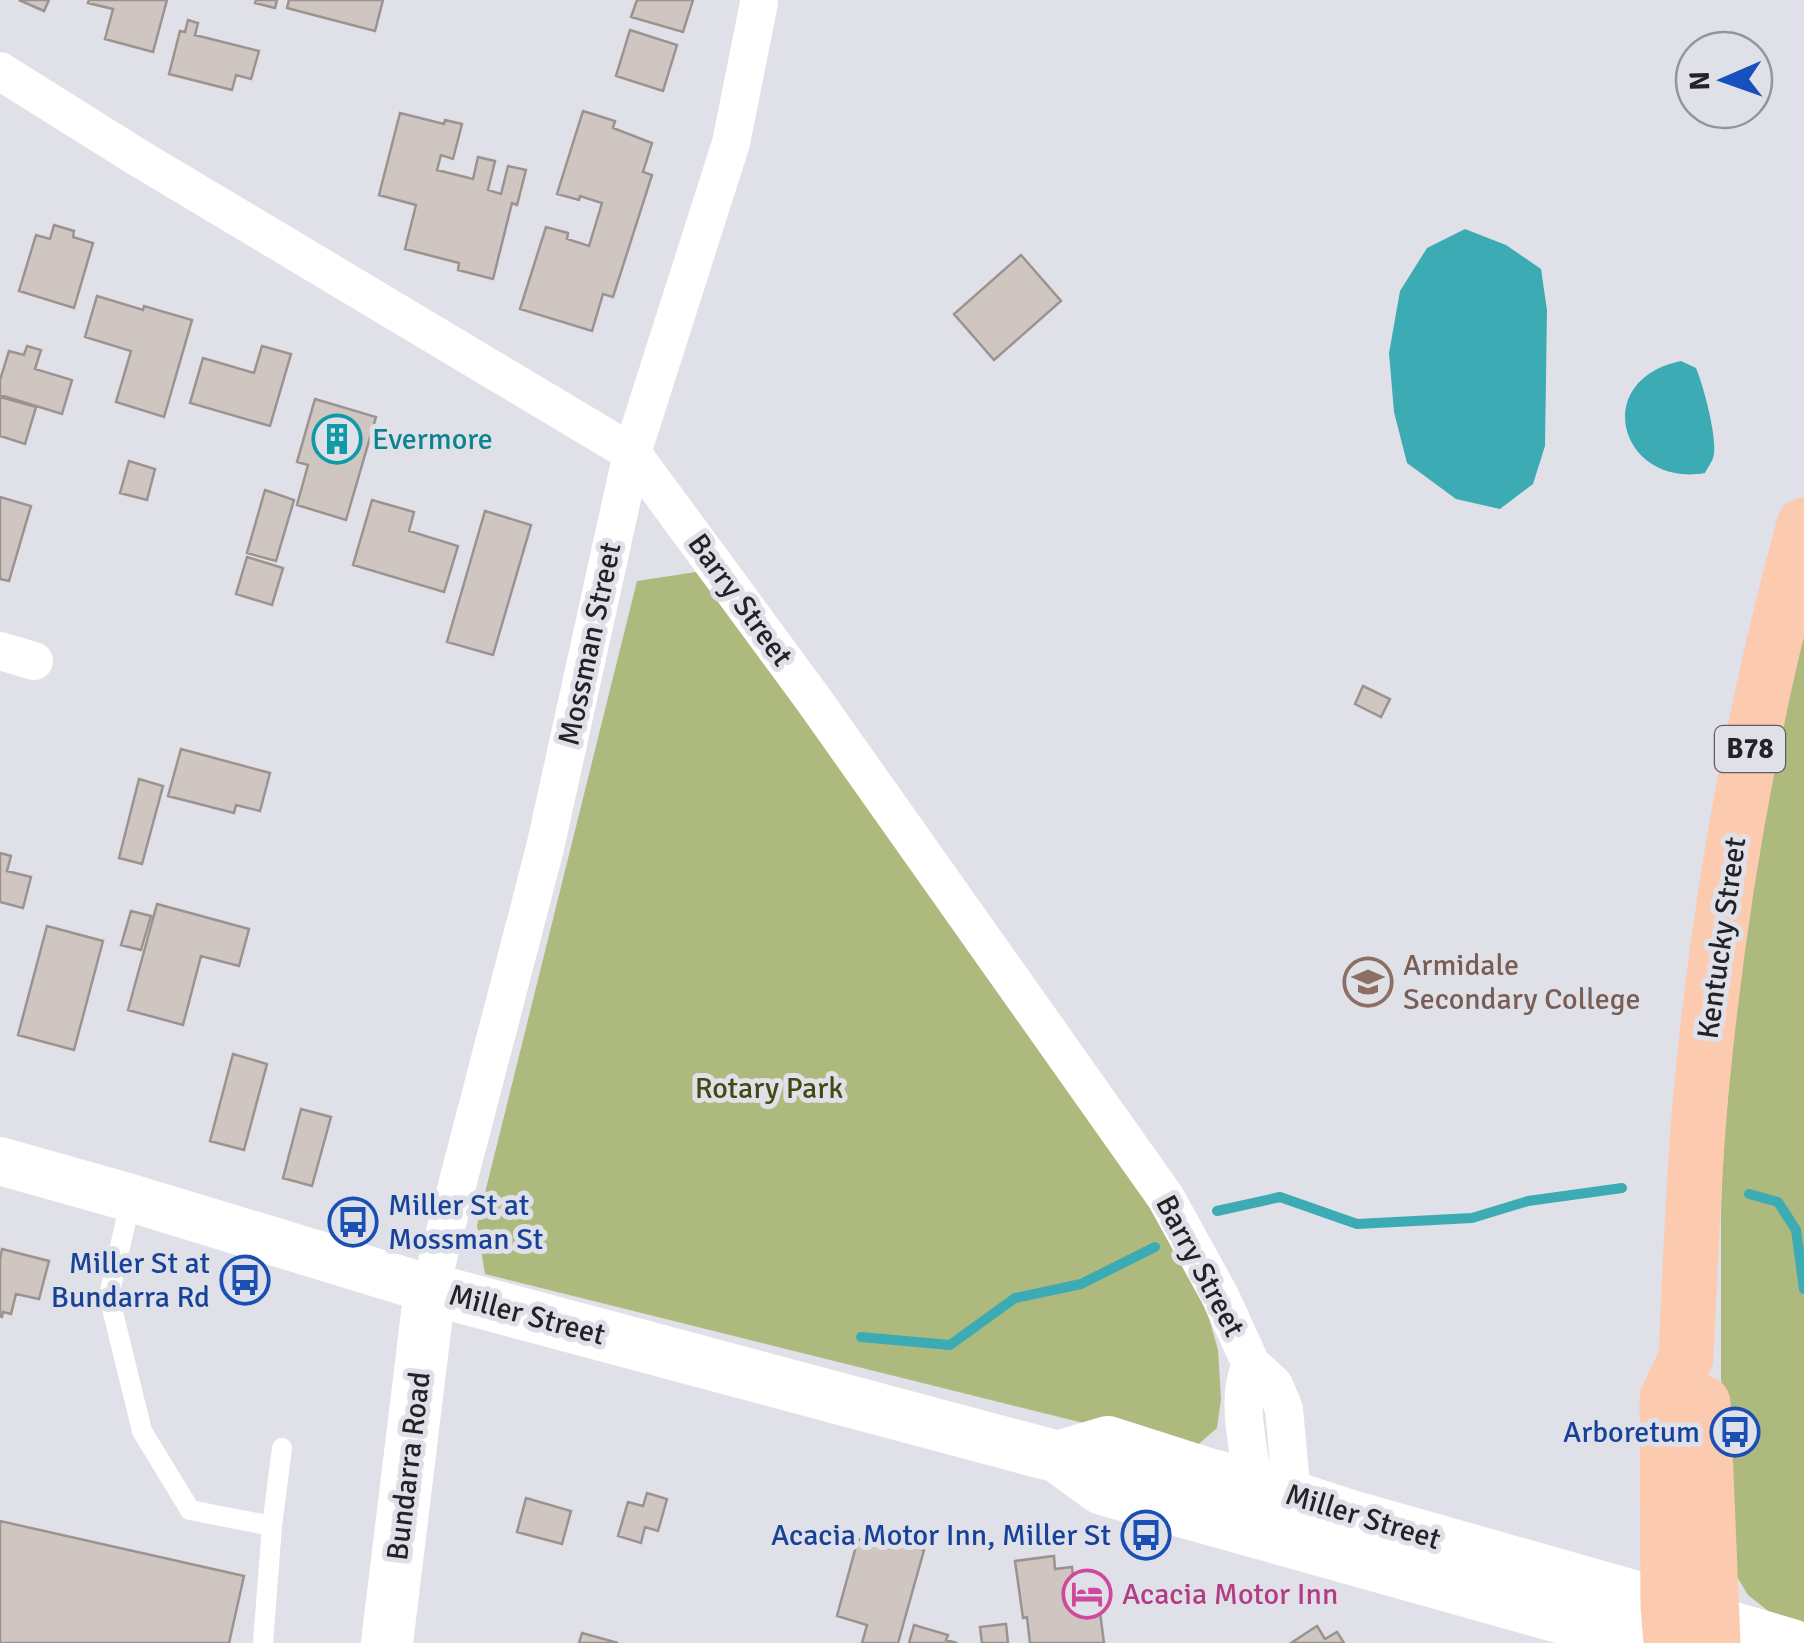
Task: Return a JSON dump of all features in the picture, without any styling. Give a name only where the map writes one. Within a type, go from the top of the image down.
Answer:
[{"type":"main road","name":"Kentucky Street","points":[[1683,1631],[1702,1396],[1686,1358],[1701,1093],[1714,977],[1748,760],[1804,525]]},
{"type":"main road","name":"Miller Street","points":[[430,1289],[1058,1456],[1108,1442],[1208,1474],[1272,1514],[1497,1600],[1683,1631]]},
{"type":"main road","name":"Bundarra Road","points":[[387,1643],[430,1289]]},
{"type":"main road","name":"Miller Street","points":[[1272,1514],[1351,1516],[1683,1631]]},
{"type":"main road","points":[[1497,1600],[1548,1643]]},
{"type":"street","name":"Mossman Street","points":[[430,1289],[545,848],[632,454],[730,143],[760,3]]},
{"type":"street","name":"Barry Street","points":[[0,71],[632,454],[824,715],[1166,1198],[1220,1296],[1251,1364],[1244,1378],[1242,1399],[1272,1514]]},
{"type":"street","name":"Miller Street","points":[[0,1161],[430,1289]]},
{"type":"street","points":[[1683,1631],[1792,1643]]},
{"type":"lane","points":[[131,1198],[109,1296],[142,1431],[190,1510],[272,1526]]},
{"type":"lane","points":[[264,1643],[282,1448]]},
{"type":"green space","name":"Rotary Park","points":[[696,572],[799,705],[1152,1202],[1204,1301],[1218,1350],[1221,1399],[1217,1428],[1192,1450],[485,1274],[477,1225],[637,581]]},
{"type":"green space","points":[[1804,637],[1804,1628],[1777,1618],[1748,1595],[1729,1564],[1723,1488],[1721,1212],[1725,1081],[1775,738]]},
{"type":"water","points":[[1465,229],[1506,245],[1541,269],[1547,310],[1545,446],[1533,484],[1500,509],[1456,499],[1407,463],[1394,412],[1389,353],[1400,291],[1427,248]]},
{"type":"water","points":[[1681,361],[1696,368],[1709,413],[1714,450],[1705,473],[1676,473],[1652,464],[1636,449],[1627,430],[1626,409],[1634,389],[1652,372]]},
{"type":"building","points":[[19,0],[49,0],[44,11]]},
{"type":"building","points":[[167,0],[153,52],[105,39],[113,9],[88,3]]},
{"type":"building","points":[[277,0],[275,8],[255,3]]},
{"type":"building","points":[[289,0],[383,0],[375,31],[287,8]]},
{"type":"building","points":[[637,0],[693,0],[683,32],[631,17]]},
{"type":"building","points":[[188,20],[198,23],[195,35],[259,51],[251,79],[236,75],[232,90],[169,74],[180,31],[185,32]]},
{"type":"building","points":[[630,30],[677,45],[663,91],[616,76]]},
{"type":"building","points":[[583,111],[615,121],[613,128],[652,143],[643,172],[652,175],[613,297],[603,294],[592,331],[520,309],[546,227],[568,233],[567,239],[589,246],[602,203],[557,194]]},
{"type":"building","points":[[400,113],[444,124],[445,120],[462,124],[453,159],[441,155],[437,170],[473,179],[478,157],[495,161],[488,190],[501,194],[508,166],[526,170],[517,205],[512,203],[493,279],[458,270],[459,263],[405,249],[416,205],[379,195]]},
{"type":"building","points":[[54,225],[93,243],[74,308],[19,291],[36,235],[50,239]]},
{"type":"building","points":[[1021,255],[1061,301],[994,360],[954,314]]},
{"type":"building","points":[[97,296],[192,320],[164,417],[116,402],[131,351],[85,337]]},
{"type":"building","points":[[27,346],[41,350],[35,369],[72,380],[62,414],[0,395],[0,380],[9,351],[24,355]]},
{"type":"building","points":[[262,346],[291,354],[270,426],[190,403],[203,358],[254,373]]},
{"type":"building","points":[[0,397],[36,407],[25,444],[0,436]]},
{"type":"building","name":"Evermore","points":[[315,399],[376,417],[346,520],[297,505],[308,465],[297,462]]},
{"type":"building","points":[[129,461],[155,469],[147,500],[120,493]]},
{"type":"building","points":[[265,490],[294,500],[276,561],[247,553]]},
{"type":"building","points":[[0,497],[31,506],[9,581],[0,579]]},
{"type":"building","points":[[372,500],[414,512],[409,531],[458,546],[444,592],[353,565]]},
{"type":"building","points":[[485,511],[531,525],[493,655],[447,642]]},
{"type":"building","points":[[247,557],[283,568],[272,605],[236,594]]},
{"type":"building","points":[[1363,686],[1390,699],[1381,717],[1355,704]]},
{"type":"building","points":[[181,749],[270,773],[260,811],[236,805],[234,813],[168,796]]},
{"type":"building","points":[[139,779],[163,786],[142,864],[119,858]]},
{"type":"building","points":[[0,853],[11,856],[7,871],[31,877],[23,908],[0,902]]},
{"type":"building","points":[[157,904],[249,929],[239,966],[201,956],[183,1025],[128,1010]]},
{"type":"building","points":[[131,911],[151,916],[141,950],[121,945]]},
{"type":"building","points":[[47,926],[103,941],[74,1050],[18,1035]]},
{"type":"building","points":[[233,1054],[267,1064],[244,1150],[210,1141]]},
{"type":"building","points":[[301,1109],[331,1117],[312,1186],[283,1178]]},
{"type":"building","points":[[2,1249],[49,1261],[39,1299],[16,1294],[11,1314],[3,1312],[2,1317],[0,1259]]},
{"type":"building","points":[[647,1493],[667,1499],[658,1531],[645,1527],[641,1543],[618,1536],[628,1502],[643,1506]]},
{"type":"building","points":[[526,1498],[571,1511],[562,1544],[517,1532]]},
{"type":"building","points":[[0,1521],[244,1576],[229,1643],[0,1643]]},
{"type":"building","points":[[858,1539],[893,1549],[895,1542],[924,1550],[898,1643],[862,1643],[867,1625],[837,1616]]},
{"type":"building","points":[[1054,1556],[1055,1569],[1072,1567],[1077,1609],[1099,1605],[1104,1643],[1030,1643],[1015,1561]]},
{"type":"building","points":[[1006,1624],[1008,1643],[982,1643],[980,1627]]},
{"type":"building","points":[[914,1625],[948,1635],[946,1640],[957,1643],[909,1643]]},
{"type":"building","points":[[1317,1626],[1325,1639],[1337,1632],[1344,1643],[1291,1643]]},
{"type":"building","points":[[582,1633],[618,1643],[579,1643]]},
{"type":"waterway","points":[[1217,1211],[1280,1197],[1357,1224],[1472,1218],[1528,1201],[1622,1188]]},
{"type":"waterway","points":[[1749,1194],[1778,1202],[1796,1230],[1804,1289]]},
{"type":"waterway","points":[[861,1337],[950,1345],[1015,1298],[1081,1284],[1155,1247]]},
{"type":"place","name":"Evermore","points":[[337,439]]},
{"type":"place","name":"Armidale Secondary College","points":[[1368,982]]},
{"type":"place","name":"Miller St at Mossman St","points":[[353,1222]]},
{"type":"place","name":"Miller St at Bundarra Rd","points":[[245,1280]]},
{"type":"place","name":"Arboretum","points":[[1735,1432]]},
{"type":"place","name":"Acacia Motor Inn, Miller St","points":[[1146,1535]]},
{"type":"place","name":"Acacia Motor Inn","points":[[1087,1594]]}]
